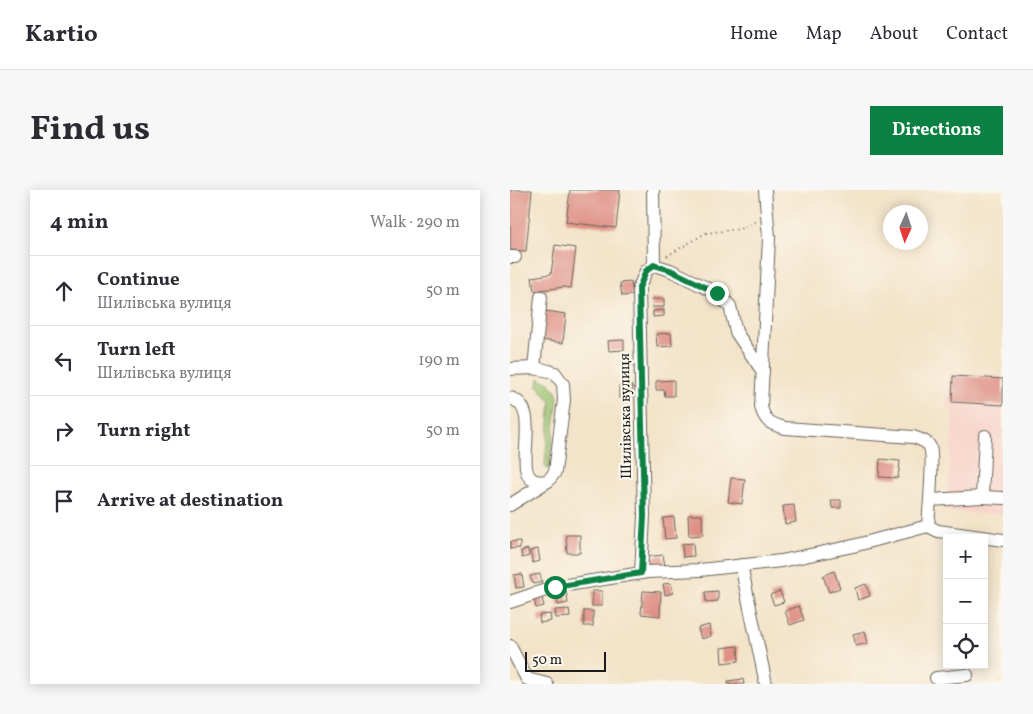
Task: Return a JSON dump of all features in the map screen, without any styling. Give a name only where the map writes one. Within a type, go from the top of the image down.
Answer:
[{"type":"street","points":[[653,190],[654,265],[670,270],[717,293],[730,306],[736,332],[762,372]]},
{"type":"street","points":[[765,190],[769,238],[761,407],[764,416],[772,424],[785,428],[914,437],[926,442],[931,448],[928,526]]},
{"type":"street","name":"Шилівська вулиця","points":[[641,573],[644,516],[639,288],[646,271],[654,265]]},
{"type":"street","points":[[534,368],[541,297]]},
{"type":"street","points":[[510,369],[534,368],[555,374],[563,384],[564,391],[556,472],[548,481],[510,505]]},
{"type":"street","points":[[510,398],[518,402],[525,413],[525,468],[531,479],[548,481]]},
{"type":"street","points":[[982,497],[985,436]]},
{"type":"street","points":[[930,500],[982,497],[1003,498]]},
{"type":"street","points":[[510,602],[555,587],[641,573],[700,570],[781,561],[853,546],[928,526],[938,531],[952,534]]},
{"type":"street","points":[[988,539],[1003,540]]},
{"type":"street","points":[[741,565],[766,684]]},
{"type":"street","points":[[510,646],[527,679],[547,684]]},
{"type":"street","points":[[936,678],[967,675]]},
{"type":"path","points":[[654,265],[681,246],[706,233],[740,229],[753,224],[767,211]]},
{"type":"shaded area","points":[[949,374],[1003,377],[1003,514],[947,512],[953,409],[946,408]]},
{"type":"green space","points":[[539,378],[551,385],[558,397],[549,469],[546,468],[545,464],[551,402],[538,386]]},
{"type":"building","points":[[510,190],[532,190],[526,251],[510,250]]},
{"type":"building","points":[[570,190],[620,190],[616,228],[566,222]]},
{"type":"building","points":[[555,245],[576,248],[571,288],[564,287],[534,291],[532,277],[551,274]]},
{"type":"building","points":[[631,282],[633,295],[622,296],[620,283]]},
{"type":"building","points":[[651,299],[664,299],[664,307],[652,307]]},
{"type":"building","points":[[664,310],[664,316],[653,317],[653,311]]},
{"type":"building","points":[[546,311],[566,314],[563,343],[542,340]]},
{"type":"building","points":[[671,333],[672,346],[657,347],[656,334]]},
{"type":"building","points":[[624,340],[624,350],[609,351],[608,341]]},
{"type":"building","points":[[953,376],[1003,379],[1003,405],[952,402]]},
{"type":"building","points":[[674,380],[674,396],[665,396],[664,390],[656,390],[656,381]]},
{"type":"building","points":[[619,386],[632,386],[632,398],[619,398]]},
{"type":"building","points":[[880,459],[900,461],[898,478],[879,477]]},
{"type":"building","points":[[731,478],[745,479],[742,504],[728,502]]},
{"type":"building","points":[[831,500],[841,500],[841,508],[832,508]]},
{"type":"building","points":[[794,505],[796,522],[785,524],[783,506]]},
{"type":"building","points":[[688,515],[702,515],[703,535],[689,536]]},
{"type":"building","points":[[674,517],[676,538],[665,539],[663,518]]},
{"type":"building","points":[[566,535],[580,535],[580,553],[567,553]]},
{"type":"building","points":[[520,541],[520,548],[510,549],[510,542]]},
{"type":"building","points":[[693,543],[694,556],[683,557],[682,544]]},
{"type":"building","points":[[528,549],[529,556],[522,558],[521,551]]},
{"type":"building","points":[[538,549],[540,561],[533,563],[530,551]]},
{"type":"building","points":[[663,555],[665,566],[647,569],[645,557]]},
{"type":"building","points":[[834,571],[840,588],[829,592],[823,576]]},
{"type":"building","points":[[522,574],[524,587],[516,588],[514,575]]},
{"type":"building","points":[[540,574],[542,582],[533,584],[530,576]]},
{"type":"building","points":[[671,583],[673,593],[665,595],[663,584]]},
{"type":"building","points":[[866,584],[870,596],[858,600],[855,588]]},
{"type":"building","points":[[592,591],[602,591],[602,606],[592,606]]},
{"type":"building","points":[[643,591],[661,592],[660,616],[641,614]]},
{"type":"building","points":[[718,591],[718,601],[706,602],[705,592]]},
{"type":"building","points":[[780,591],[784,602],[774,605],[770,595]]},
{"type":"building","points":[[566,592],[568,603],[558,605],[556,594]]},
{"type":"building","points":[[541,595],[544,606],[536,608],[534,597]]},
{"type":"building","points":[[799,606],[804,620],[790,625],[785,611]]},
{"type":"building","points":[[569,609],[570,617],[556,618],[555,610]]},
{"type":"building","points":[[584,611],[593,611],[593,626],[584,626]]},
{"type":"building","points":[[550,614],[551,621],[540,623],[539,615]]},
{"type":"building","points":[[709,625],[711,636],[701,639],[698,628]]},
{"type":"building","points":[[865,631],[868,643],[856,646],[853,634]]},
{"type":"building","points":[[738,646],[739,661],[722,663],[721,648]]},
{"type":"building","points":[[743,679],[744,684],[728,684],[728,681]]},
{"type":"route","points":[[555,587],[641,573],[644,516],[639,288],[646,271],[654,265],[670,270],[717,293]]}]
